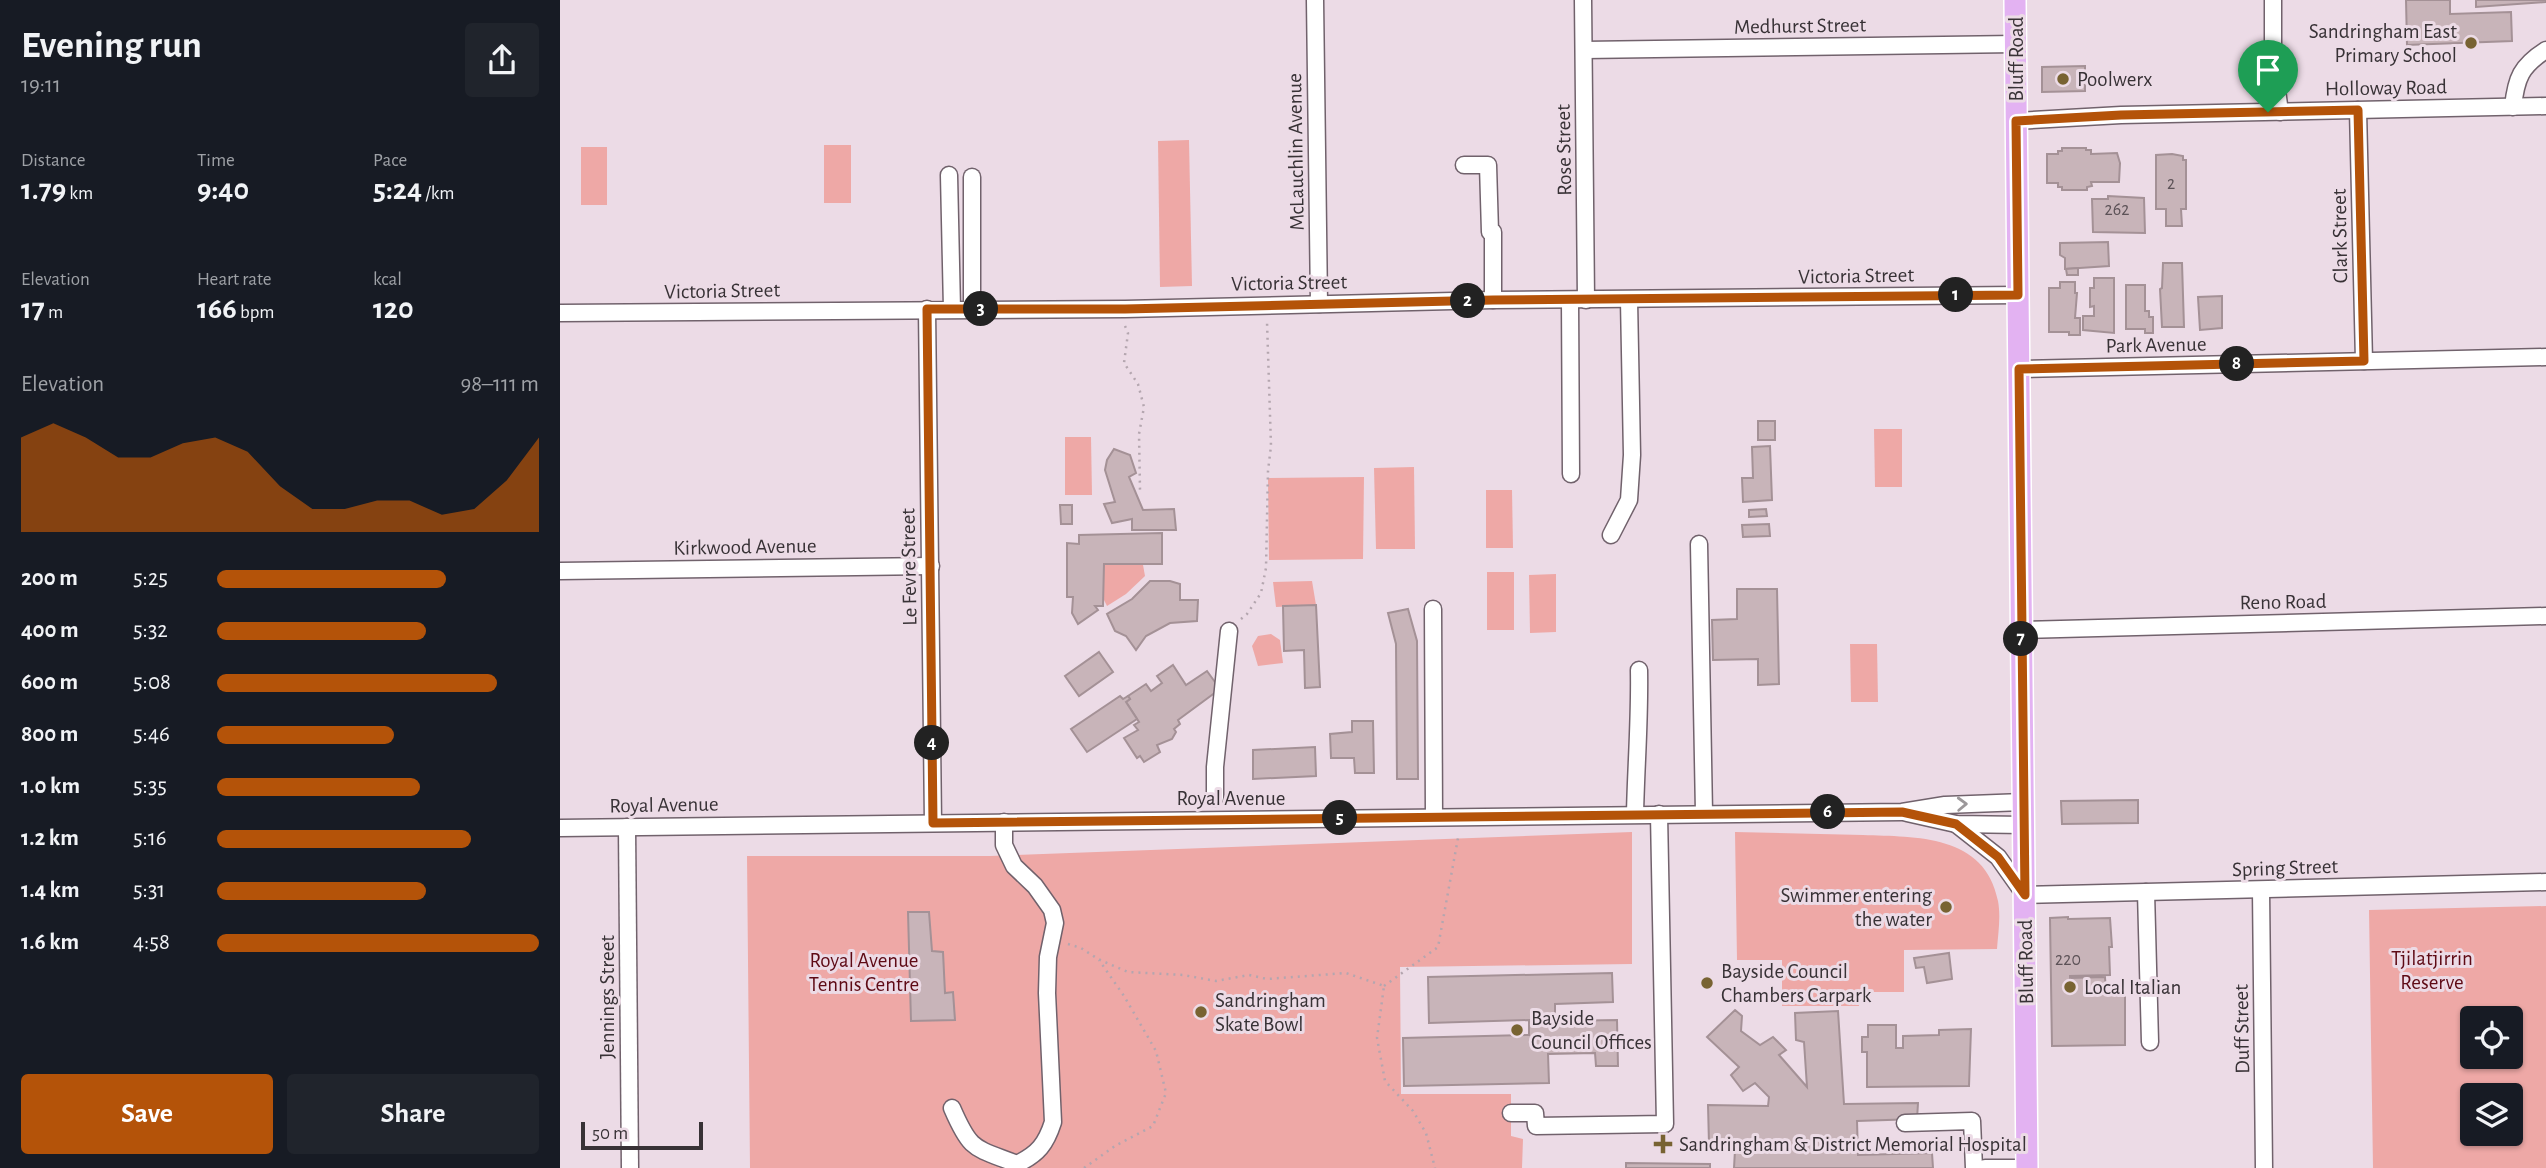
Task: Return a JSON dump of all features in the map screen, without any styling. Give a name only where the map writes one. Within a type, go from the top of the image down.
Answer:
[{"type":"main road","name":"Bluff Road","points":[[2015,0],[2028,1168]]},
{"type":"street","name":"McLauchlin Avenue","points":[[1315,0],[1319,304]]},
{"type":"street","name":"Rose Street","points":[[1571,474],[1578,300],[1584,0]]},
{"type":"street","points":[[2273,0],[2274,112]]},
{"type":"street","name":"Medhurst Street","points":[[1584,50],[2016,44]]},
{"type":"street","points":[[2513,107],[2520,72],[2546,50]]},
{"type":"street","name":"Holloway Road","points":[[2016,121],[2121,115],[2546,106]]},
{"type":"street","name":"Clark Street","points":[[2358,110],[2364,361]]},
{"type":"street","points":[[1464,164],[1488,165],[1490,232],[1493,232],[1493,300]]},
{"type":"street","points":[[950,175],[952,309]]},
{"type":"street","points":[[971,309],[972,177]]},
{"type":"street","name":"Victoria Street","points":[[560,313],[1125,309],[1493,300],[2018,295]]},
{"type":"street","points":[[1611,535],[1629,500],[1632,456],[1629,300]]},
{"type":"street","name":"Le Fevre Street","points":[[927,309],[933,823]]},
{"type":"street","name":"Park Avenue","points":[[2019,369],[2546,357]]},
{"type":"street","points":[[1699,544],[1704,813]]},
{"type":"street","name":"Kirkwood Avenue","points":[[560,571],[931,566]]},
{"type":"street","points":[[1433,609],[1434,817]]},
{"type":"street","name":"Reno Road","points":[[2021,630],[2546,616]]},
{"type":"street","points":[[1215,798],[1215,766],[1229,631]]},
{"type":"street","points":[[1635,814],[1636,745],[1640,719],[1639,670]]},
{"type":"street","name":"Royal Avenue","points":[[560,828],[1902,812],[1945,805],[2023,802]]},
{"type":"street","name":"Royal Avenue","points":[[1902,812],[1956,824],[2023,825]]},
{"type":"street","points":[[1511,1113],[1535,1113],[1536,1126],[1665,1124],[1659,814]]},
{"type":"street","points":[[952,1108],[965,1137],[975,1148],[1017,1164],[1036,1155],[1047,1140],[1053,1122],[1046,993],[1055,923],[1052,910],[1035,887],[1014,866],[1004,845],[1004,822]]},
{"type":"street","points":[[1956,824],[1998,857],[2025,895]]},
{"type":"street","name":"Jennings Street","points":[[627,827],[630,1168]]},
{"type":"street","name":"Spring Street","points":[[2025,895],[2546,882]]},
{"type":"street","name":"Duff Street","points":[[2261,890],[2264,1168]]},
{"type":"street","points":[[2146,892],[2150,1042]]},
{"type":"street","points":[[1905,1123],[1972,1121],[1974,1168]]},
{"type":"street","points":[[1985,1168],[2028,1168]]},
{"type":"path","points":[[1229,631],[1231,626],[1247,614],[1261,593],[1266,568],[1271,446],[1267,304]]},
{"type":"path","points":[[1125,309],[1125,328],[1128,333],[1124,363],[1138,384],[1144,407],[1139,433],[1140,490]]},
{"type":"path","points":[[1435,1168],[1426,1133],[1413,1111],[1385,1081],[1377,1038],[1384,986],[1438,947],[1458,838]]},
{"type":"path","points":[[1051,940],[1081,948],[1128,972],[1182,975],[1216,981],[1249,975],[1267,979],[1346,973],[1384,986]]},
{"type":"path","points":[[1084,1168],[1115,1146],[1153,1126],[1166,1093],[1156,1051],[1124,996],[1098,959]]},
{"type":"green space","points":[[1189,140],[1192,286],[1160,287],[1158,141]]},
{"type":"green space","points":[[824,145],[851,145],[851,203],[824,203]]},
{"type":"green space","points":[[581,147],[607,147],[607,205],[581,205]]},
{"type":"green space","points":[[1874,429],[1902,429],[1902,487],[1875,487]]},
{"type":"green space","points":[[1065,437],[1091,437],[1092,495],[1065,495]]},
{"type":"green space","points":[[1414,467],[1415,549],[1376,549],[1374,468]]},
{"type":"green space","points":[[1364,477],[1363,559],[1269,560],[1268,478]]},
{"type":"green space","points":[[1486,490],[1512,490],[1513,548],[1486,548]]},
{"type":"green space","points":[[1104,564],[1143,565],[1145,576],[1126,594],[1107,606],[1104,600]]},
{"type":"green space","points":[[1487,572],[1514,572],[1514,630],[1487,630]]},
{"type":"green space","points":[[1556,574],[1556,632],[1530,633],[1529,575]]},
{"type":"green space","points":[[1312,581],[1316,605],[1276,607],[1273,582]]},
{"type":"green space","points":[[1271,634],[1280,640],[1283,663],[1258,666],[1252,646],[1258,636]]},
{"type":"green space","points":[[1850,644],[1877,644],[1878,702],[1851,702]]},
{"type":"green space","name":"Royal Avenue Tennis Centre","points":[[1632,832],[1632,964],[1400,967],[1401,1094],[1511,1094],[1511,1136],[1523,1139],[1522,1168],[750,1168],[747,856],[990,856]]},
{"type":"green space","points":[[1735,832],[1905,837],[1926,839],[1964,851],[1979,863],[1991,879],[1999,907],[1997,949],[1904,950],[1904,992],[1858,992],[1859,1006],[1782,1006],[1782,960],[1737,960]]},
{"type":"green space","name":"Tjilatjirrin Reserve","points":[[2546,906],[2546,1168],[2373,1168],[2369,910]]},
{"type":"building","points":[[2406,0],[2450,0],[2450,14],[2511,12],[2512,41],[2407,45]]},
{"type":"building","points":[[2476,0],[2546,0],[2546,2],[2476,7]]},
{"type":"building","name":"Poolwerx","points":[[2085,66],[2085,91],[2042,92],[2042,67]]},
{"type":"building","points":[[2062,148],[2086,148],[2091,150],[2091,154],[2117,153],[2120,163],[2119,182],[2091,182],[2092,186],[2087,187],[2087,190],[2062,190],[2058,183],[2047,183],[2047,154],[2058,154]]},
{"type":"building","points":[[2156,155],[2183,156],[2183,160],[2186,160],[2186,209],[2181,209],[2182,226],[2166,226],[2166,209],[2156,209]]},
{"type":"building","points":[[2108,196],[2144,198],[2145,233],[2093,232],[2092,199],[2108,199]]},
{"type":"building","points":[[2108,242],[2109,266],[2065,269],[2065,258],[2060,255],[2060,243]]},
{"type":"building","points":[[2163,263],[2182,263],[2184,327],[2162,327],[2160,289]]},
{"type":"building","points":[[2078,268],[2078,275],[2067,275],[2066,269]]},
{"type":"building","points":[[2094,278],[2114,278],[2114,333],[2083,330],[2083,316],[2094,316],[2094,306],[2090,307],[2090,288],[2094,288]]},
{"type":"building","points":[[2060,282],[2075,282],[2075,318],[2080,318],[2080,335],[2049,332],[2049,288],[2060,288]]},
{"type":"building","points":[[2126,285],[2145,285],[2145,311],[2149,311],[2149,317],[2153,317],[2153,333],[2145,333],[2145,329],[2126,329]]},
{"type":"building","points":[[2222,296],[2222,328],[2200,330],[2198,297]]},
{"type":"building","points":[[1758,421],[1775,421],[1775,440],[1758,440]]},
{"type":"building","points":[[1770,446],[1772,500],[1743,502],[1742,478],[1753,478],[1752,447]]},
{"type":"building","points":[[1114,449],[1130,455],[1136,473],[1129,477],[1143,510],[1174,509],[1176,530],[1132,530],[1132,519],[1112,523],[1104,504],[1115,502],[1105,470],[1107,460]]},
{"type":"building","points":[[1060,505],[1072,505],[1072,524],[1061,524]]},
{"type":"building","points":[[1766,509],[1767,516],[1749,517],[1749,510]]},
{"type":"building","points":[[1769,524],[1770,536],[1743,537],[1742,525]]},
{"type":"building","points":[[1162,533],[1162,564],[1104,564],[1103,606],[1095,606],[1098,610],[1078,624],[1072,613],[1073,597],[1067,597],[1067,543],[1079,544],[1079,535]]},
{"type":"building","points":[[1150,581],[1180,584],[1180,600],[1198,600],[1197,621],[1170,623],[1146,636],[1136,650],[1126,636],[1115,631],[1107,614],[1132,599]]},
{"type":"building","points":[[1737,589],[1777,589],[1779,684],[1758,685],[1758,659],[1713,660],[1712,620],[1737,619]]},
{"type":"building","points":[[1316,605],[1320,687],[1305,688],[1304,650],[1284,651],[1283,606]]},
{"type":"building","points":[[1408,609],[1417,641],[1418,779],[1397,779],[1396,644],[1388,613]]},
{"type":"building","points":[[1099,652],[1113,672],[1079,696],[1065,676]]},
{"type":"building","points":[[1173,665],[1186,685],[1207,671],[1220,689],[1178,720],[1180,724],[1174,729],[1176,732],[1172,739],[1157,745],[1160,752],[1144,762],[1140,756],[1137,758],[1124,738],[1138,730],[1134,725],[1139,722],[1126,702],[1130,699],[1128,696],[1146,684],[1151,691],[1162,683],[1157,676]]},
{"type":"building","points":[[1120,696],[1123,699],[1128,696],[1130,699],[1126,702],[1137,719],[1087,752],[1071,729]]},
{"type":"building","points":[[1352,721],[1373,721],[1374,773],[1355,773],[1354,758],[1331,758],[1330,734],[1352,732]]},
{"type":"building","points":[[1315,747],[1316,776],[1253,779],[1253,750]]},
{"type":"building","points":[[2138,800],[2138,823],[2062,824],[2061,801]]},
{"type":"building","points":[[908,912],[929,912],[932,951],[943,952],[945,993],[953,992],[955,1020],[911,1021]]},
{"type":"building","points":[[2050,918],[2110,918],[2110,975],[2070,978],[2105,977],[2106,992],[2125,992],[2125,1045],[2052,1046]]},
{"type":"building","points":[[1949,953],[1952,979],[1927,983],[1924,967],[1916,968],[1914,958]]},
{"type":"building","points":[[1612,973],[1613,1002],[1555,1004],[1555,1021],[1617,1020],[1618,1066],[1596,1066],[1595,1053],[1548,1054],[1549,1083],[1404,1086],[1403,1038],[1529,1035],[1529,1020],[1429,1023],[1428,977]]},
{"type":"building","points":[[1735,1010],[1742,1016],[1741,1031],[1760,1045],[1773,1037],[1786,1050],[1779,1055],[1807,1087],[1804,1042],[1796,1040],[1795,1013],[1838,1011],[1844,1104],[1918,1103],[1917,1119],[1857,1121],[1858,1155],[1932,1153],[1933,1168],[1734,1168],[1735,1150],[1781,1150],[1780,1145],[1709,1144],[1708,1105],[1768,1106],[1769,1097],[1755,1083],[1743,1091],[1731,1075],[1739,1067],[1707,1037]]},
{"type":"building","points":[[1868,1025],[1896,1025],[1896,1048],[1903,1048],[1903,1036],[1939,1035],[1939,1030],[1971,1029],[1969,1086],[1867,1087],[1867,1052],[1862,1052],[1862,1037],[1868,1037]]},
{"type":"building","points":[[1626,1163],[1710,1164],[1710,1168],[1626,1168]]},
{"type":"place","name":"Sandringham East Primary School","points":[[2471,43]]},
{"type":"place","name":"Poolwerx","points":[[2063,79]]},
{"type":"place","name":"Swimmer entering the water","points":[[1946,907]]},
{"type":"place","name":"Bayside Council Chambers Carpark","points":[[1707,983]]},
{"type":"place","name":"Local Italian","points":[[2070,987]]},
{"type":"place","name":"Sandringham Skate Bowl","points":[[1201,1012]]},
{"type":"place","name":"Bayside Council Offices","points":[[1517,1030]]},
{"type":"place","name":"Sandringham & District Memorial Hospital","points":[[1663,1144]]},
{"type":"route","points":[[2358,110],[2364,361],[2019,369],[2025,895],[1998,857],[1956,824],[1902,812],[933,823],[927,309],[1125,309],[1493,300],[2018,295],[2016,121],[2121,115],[2268,112],[2358,110]]}]
